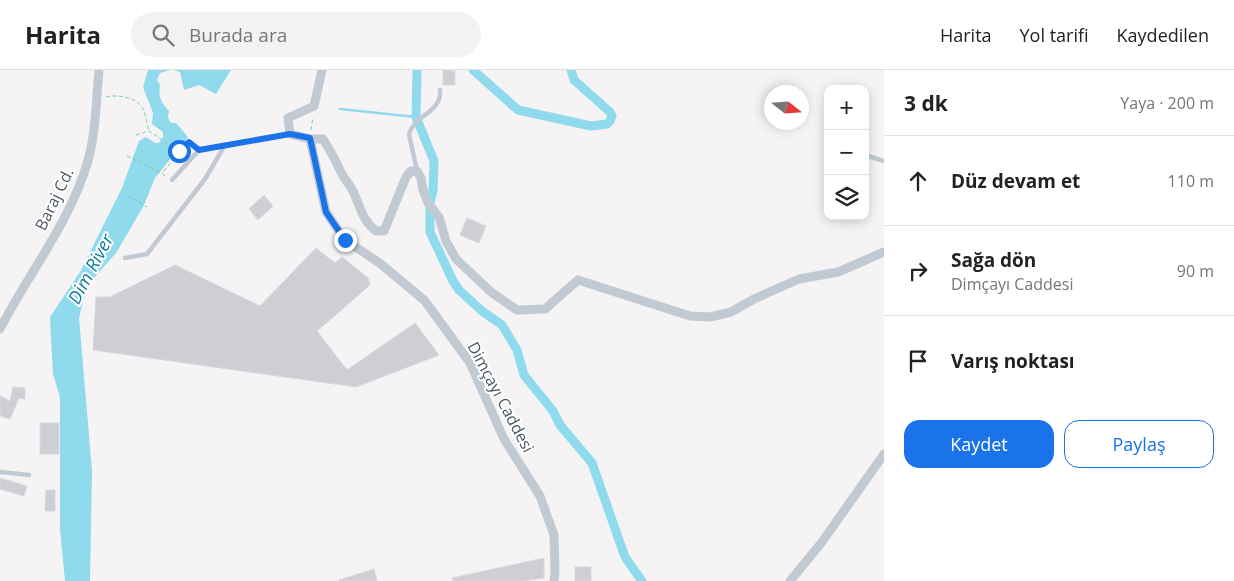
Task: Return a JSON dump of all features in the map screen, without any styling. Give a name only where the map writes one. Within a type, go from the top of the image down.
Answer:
[{"type":"street","name":"Baraj Cd.","points":[[0,329],[76,195],[88,162],[99,70]]},
{"type":"street","points":[[322,70],[314,106],[288,118],[290,134],[323,139],[342,175],[353,190],[368,225],[376,231],[384,231],[406,177],[411,171],[416,171],[421,178],[423,190],[430,205],[439,216],[446,240],[456,259],[491,292],[517,310],[545,309],[578,280],[690,316],[710,316],[731,312],[754,299],[799,279],[838,272],[884,252]]},
{"type":"street","name":"Dimçayı Caddesi","points":[[310,138],[326,212],[345,240],[381,264],[425,301],[470,363],[504,438],[540,496],[554,535],[554,581]]},
{"type":"street","points":[[790,581],[822,542],[884,454]]},
{"type":"lane","points":[[416,171],[408,134],[415,122],[438,104],[440,90]]},
{"type":"lane","points":[[172,180],[199,150],[290,134]]},
{"type":"lane","points":[[125,258],[147,254],[206,179],[225,145]]},
{"type":"lane","points":[[869,156],[884,161]]},
{"type":"lane","points":[[0,472],[29,475]]},
{"type":"path","points":[[96,102],[107,96],[122,96],[136,101],[144,109],[149,131],[179,151]]},
{"type":"path","points":[[310,138],[314,106]]},
{"type":"path","points":[[136,135],[149,131]]},
{"type":"path","points":[[162,173],[179,151],[189,142],[199,150]]},
{"type":"path","points":[[127,156],[172,180]]},
{"type":"path","points":[[128,196],[147,207]]},
{"type":"water","name":"Dim River","points":[[148,70],[170,70],[160,73],[157,80],[160,85],[159,93],[162,102],[169,111],[168,118],[171,123],[176,123],[188,137],[155,178],[144,205],[116,253],[86,287],[79,318],[92,471],[90,581],[65,581],[60,529],[60,397],[53,374],[50,317],[80,272],[122,188],[139,141],[146,137],[155,143],[159,143],[163,137],[163,132],[152,124],[153,113],[143,87]]},
{"type":"water","points":[[174,70],[231,70],[216,94],[199,85],[184,90],[180,72]]},
{"type":"building","points":[[443,70],[455,71],[455,85],[443,85]]},
{"type":"building","points":[[264,195],[273,206],[258,220],[249,209]]},
{"type":"building","points":[[467,218],[486,226],[479,243],[460,235]]},
{"type":"building","points":[[316,248],[335,263],[342,257],[368,278],[370,285],[317,331],[347,370],[415,323],[439,355],[356,387],[93,350],[96,297],[110,297],[175,265],[260,306]]},
{"type":"building","points":[[13,387],[25,388],[25,399],[19,398],[10,419],[0,416],[0,396],[10,401]]},
{"type":"building","points":[[40,423],[59,423],[59,454],[40,454]]},
{"type":"building","points":[[0,478],[27,486],[24,496],[0,489]]},
{"type":"building","points":[[46,490],[55,490],[55,511],[45,511]]},
{"type":"building","points":[[544,558],[544,578],[523,581],[453,581],[452,578]]},
{"type":"building","points":[[575,567],[591,567],[591,581],[575,581]]},
{"type":"building","points":[[374,569],[377,581],[339,580]]},
{"type":"waterway","points":[[417,70],[416,117],[434,161],[433,191],[430,202]]},
{"type":"waterway","points":[[473,70],[518,110],[591,126],[607,124],[612,116],[610,112],[574,80],[571,70]]},
{"type":"waterway","points":[[340,109],[416,117]]},
{"type":"waterway","points":[[430,208],[430,232],[453,281],[459,290],[482,311],[502,325],[517,350],[524,375],[553,411],[560,425],[592,463],[625,557],[642,581]]},
{"type":"route","points":[[179,151],[189,142],[199,150],[290,134],[310,138],[326,212],[345,240]]}]
